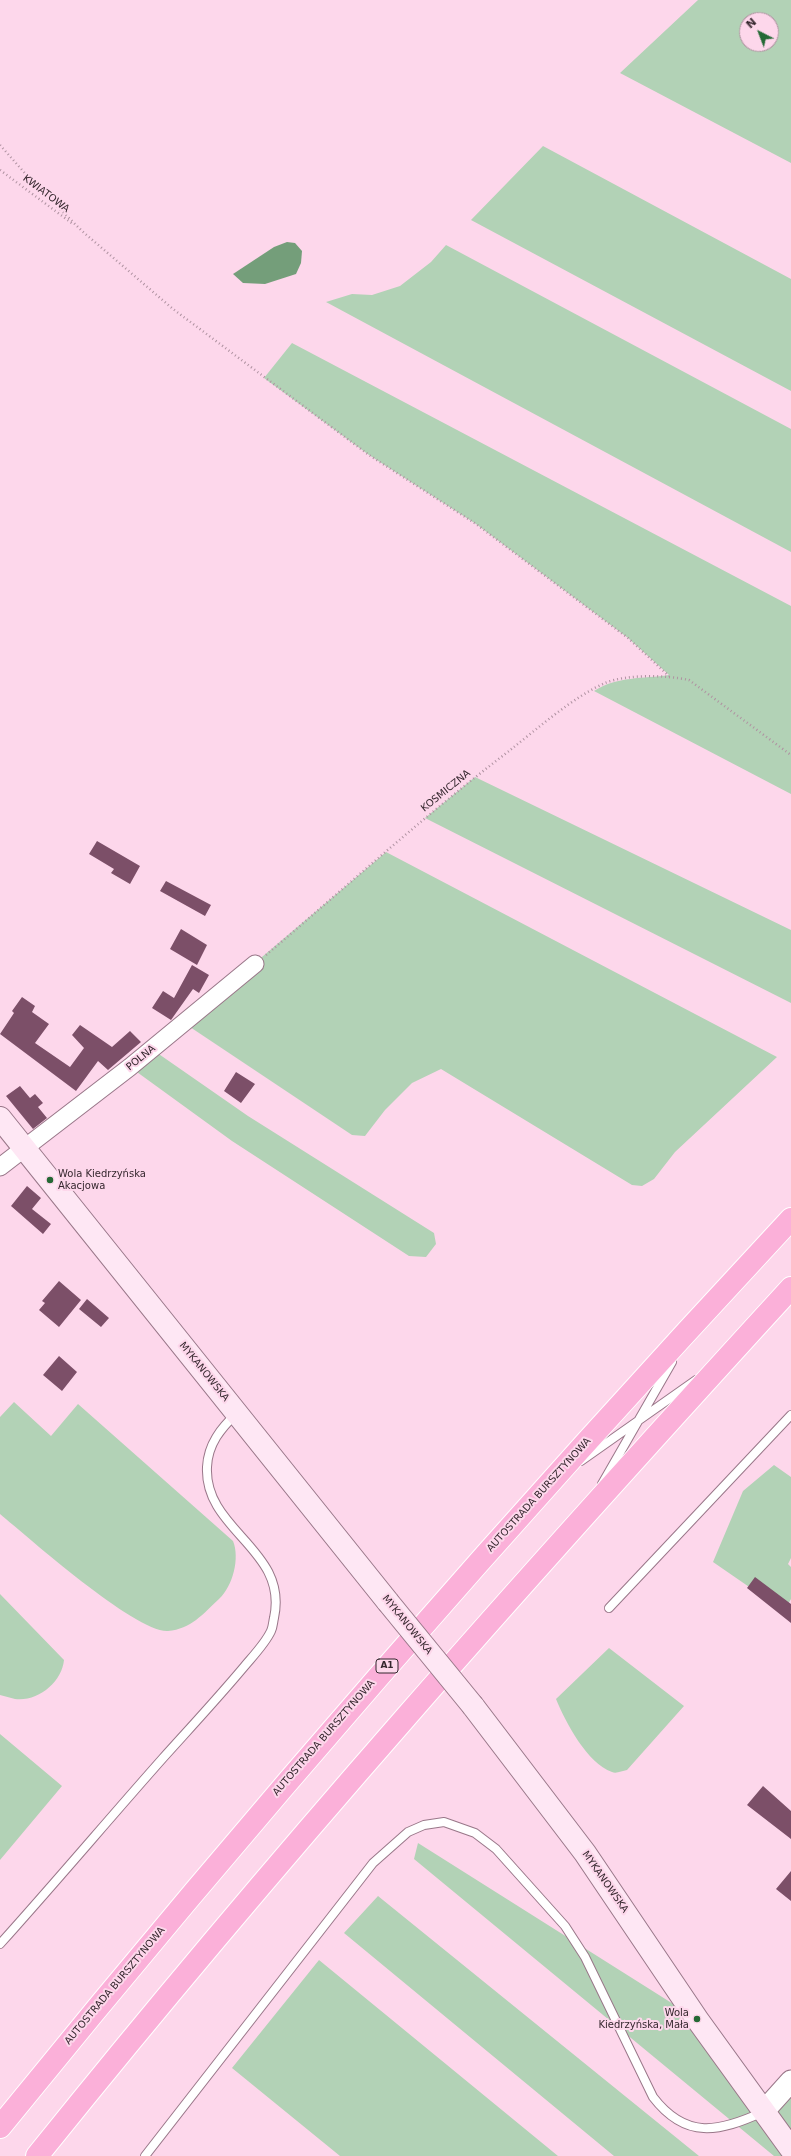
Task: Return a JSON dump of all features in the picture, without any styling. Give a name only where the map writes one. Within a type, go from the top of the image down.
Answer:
[{"type":"highway","name":"AUTOSTRADA BURSZTYNOWA","points":[[0,2127],[123,1975],[266,1807],[549,1484],[791,1219]]},
{"type":"highway","points":[[37,2156],[183,1977],[324,1810],[583,1516],[791,1288]]},
{"type":"main road","name":"MYKANOWSKA","points":[[0,1118],[473,1706],[585,1853],[697,2019],[791,2149]]},
{"type":"street","name":"POLNA","points":[[0,1167],[130,1068],[255,964]]},
{"type":"street","points":[[764,2111],[791,2081]]},
{"type":"lane","points":[[583,1516],[692,1327]]},
{"type":"lane","points":[[549,1484],[727,1357]]},
{"type":"lane","points":[[0,1944],[230,1684],[272,1631],[276,1609],[276,1588],[270,1572],[249,1543],[224,1517],[214,1502],[208,1488],[207,1462],[210,1447],[222,1427],[237,1413]]},
{"type":"lane","points":[[609,1608],[791,1415]]},
{"type":"lane","points":[[145,2156],[373,1863],[408,1832],[424,1825],[444,1822],[475,1833],[496,1849],[565,1926],[585,1957],[653,2096],[661,2107],[691,2126],[713,2130],[746,2120],[764,2111]]},
{"type":"path","points":[[0,145],[30,179],[82,231],[199,329],[369,455],[476,524],[628,638],[670,676],[688,680],[791,755]]},
{"type":"path","name":"KWIATOWA","points":[[0,170],[82,231]]},
{"type":"path","name":"KOSMICZNA","points":[[255,964],[449,797],[564,709],[606,683],[642,676],[670,676]]},
{"type":"shaded area","points":[[698,0],[791,0],[791,163],[620,73]]},
{"type":"shaded area","points":[[543,146],[791,279],[791,391],[471,220]]},
{"type":"shaded area","points":[[287,242],[295,243],[302,251],[301,263],[296,274],[265,284],[243,283],[233,274],[274,247]]},
{"type":"shaded area","points":[[446,245],[791,429],[791,552],[326,302],[352,294],[372,295],[400,286],[431,262]]},
{"type":"shaded area","points":[[292,343],[791,606],[791,794],[594,691],[603,686],[621,680],[669,675],[628,638],[476,524],[369,455],[264,378]]},
{"type":"shaded area","points":[[475,777],[791,930],[791,1003],[425,818]]},
{"type":"shaded area","points":[[386,852],[777,1057],[675,1152],[654,1179],[642,1186],[632,1185],[441,1069],[412,1083],[385,1110],[365,1136],[352,1135],[184,1023]]},
{"type":"shaded area","points":[[153,1050],[248,1116],[434,1233],[436,1244],[426,1257],[409,1256],[232,1141],[130,1067]]},
{"type":"shaded area","points":[[14,1402],[51,1436],[78,1404],[233,1541],[236,1555],[234,1572],[228,1587],[219,1599],[190,1624],[176,1630],[168,1631],[153,1628],[132,1617],[108,1601],[57,1562],[0,1514],[0,1417]]},
{"type":"shaded area","points":[[774,1465],[791,1477],[791,1558],[788,1564],[791,1567],[791,1599],[784,1611],[713,1562],[743,1491]]},
{"type":"shaded area","points":[[0,1594],[64,1660],[59,1676],[54,1683],[40,1694],[32,1697],[15,1699],[0,1695]]},
{"type":"shaded area","points":[[609,1648],[684,1706],[627,1770],[615,1773],[603,1767],[594,1760],[578,1741],[565,1719],[556,1699]]},
{"type":"shaded area","points":[[0,1734],[62,1786],[0,1860]]},
{"type":"shaded area","points":[[418,1843],[697,2019],[764,2111],[791,2081],[791,2156],[774,2156],[414,1859]]},
{"type":"shaded area","points":[[378,1896],[699,2156],[614,2156],[344,1933]]},
{"type":"shaded area","points":[[319,1960],[558,2156],[340,2156],[232,2068]]},
{"type":"building","points":[[97,841],[140,866],[130,884],[111,873],[114,869],[89,854]]},
{"type":"building","points":[[166,881],[211,905],[205,916],[160,891]]},
{"type":"building","points":[[181,929],[207,945],[197,965],[170,949]]},
{"type":"building","points":[[192,965],[209,975],[199,993],[193,989],[171,1020],[152,1008],[163,991],[174,998]]},
{"type":"building","points":[[22,997],[35,1006],[32,1012],[49,1024],[35,1043],[70,1067],[84,1048],[72,1035],[80,1025],[112,1047],[130,1031],[141,1042],[108,1070],[98,1061],[76,1091],[0,1034],[14,1013],[12,1011]]},
{"type":"building","points":[[236,1072],[255,1084],[241,1103],[224,1091]]},
{"type":"building","points":[[20,1086],[30,1098],[35,1094],[43,1103],[38,1107],[47,1118],[33,1129],[6,1096]]},
{"type":"building","points":[[27,1186],[41,1198],[32,1209],[51,1224],[43,1234],[11,1206]]},
{"type":"building","points":[[59,1281],[81,1300],[59,1327],[39,1310],[45,1303],[42,1301]]},
{"type":"building","points":[[87,1299],[109,1318],[101,1327],[79,1309]]},
{"type":"building","points":[[59,1356],[77,1372],[62,1391],[43,1375]]},
{"type":"building","points":[[755,1577],[791,1604],[791,1623],[747,1588]]},
{"type":"building","points":[[763,1786],[791,1811],[791,1839],[747,1805]]},
{"type":"building","points":[[791,1871],[791,1901],[776,1889]]},
{"type":"place","name":"Wola Kiedrzyńska Akacjowa","points":[[50,1180]]},
{"type":"place","name":"Wola Kiedrzyńska, Mała","points":[[697,2019]]}]
